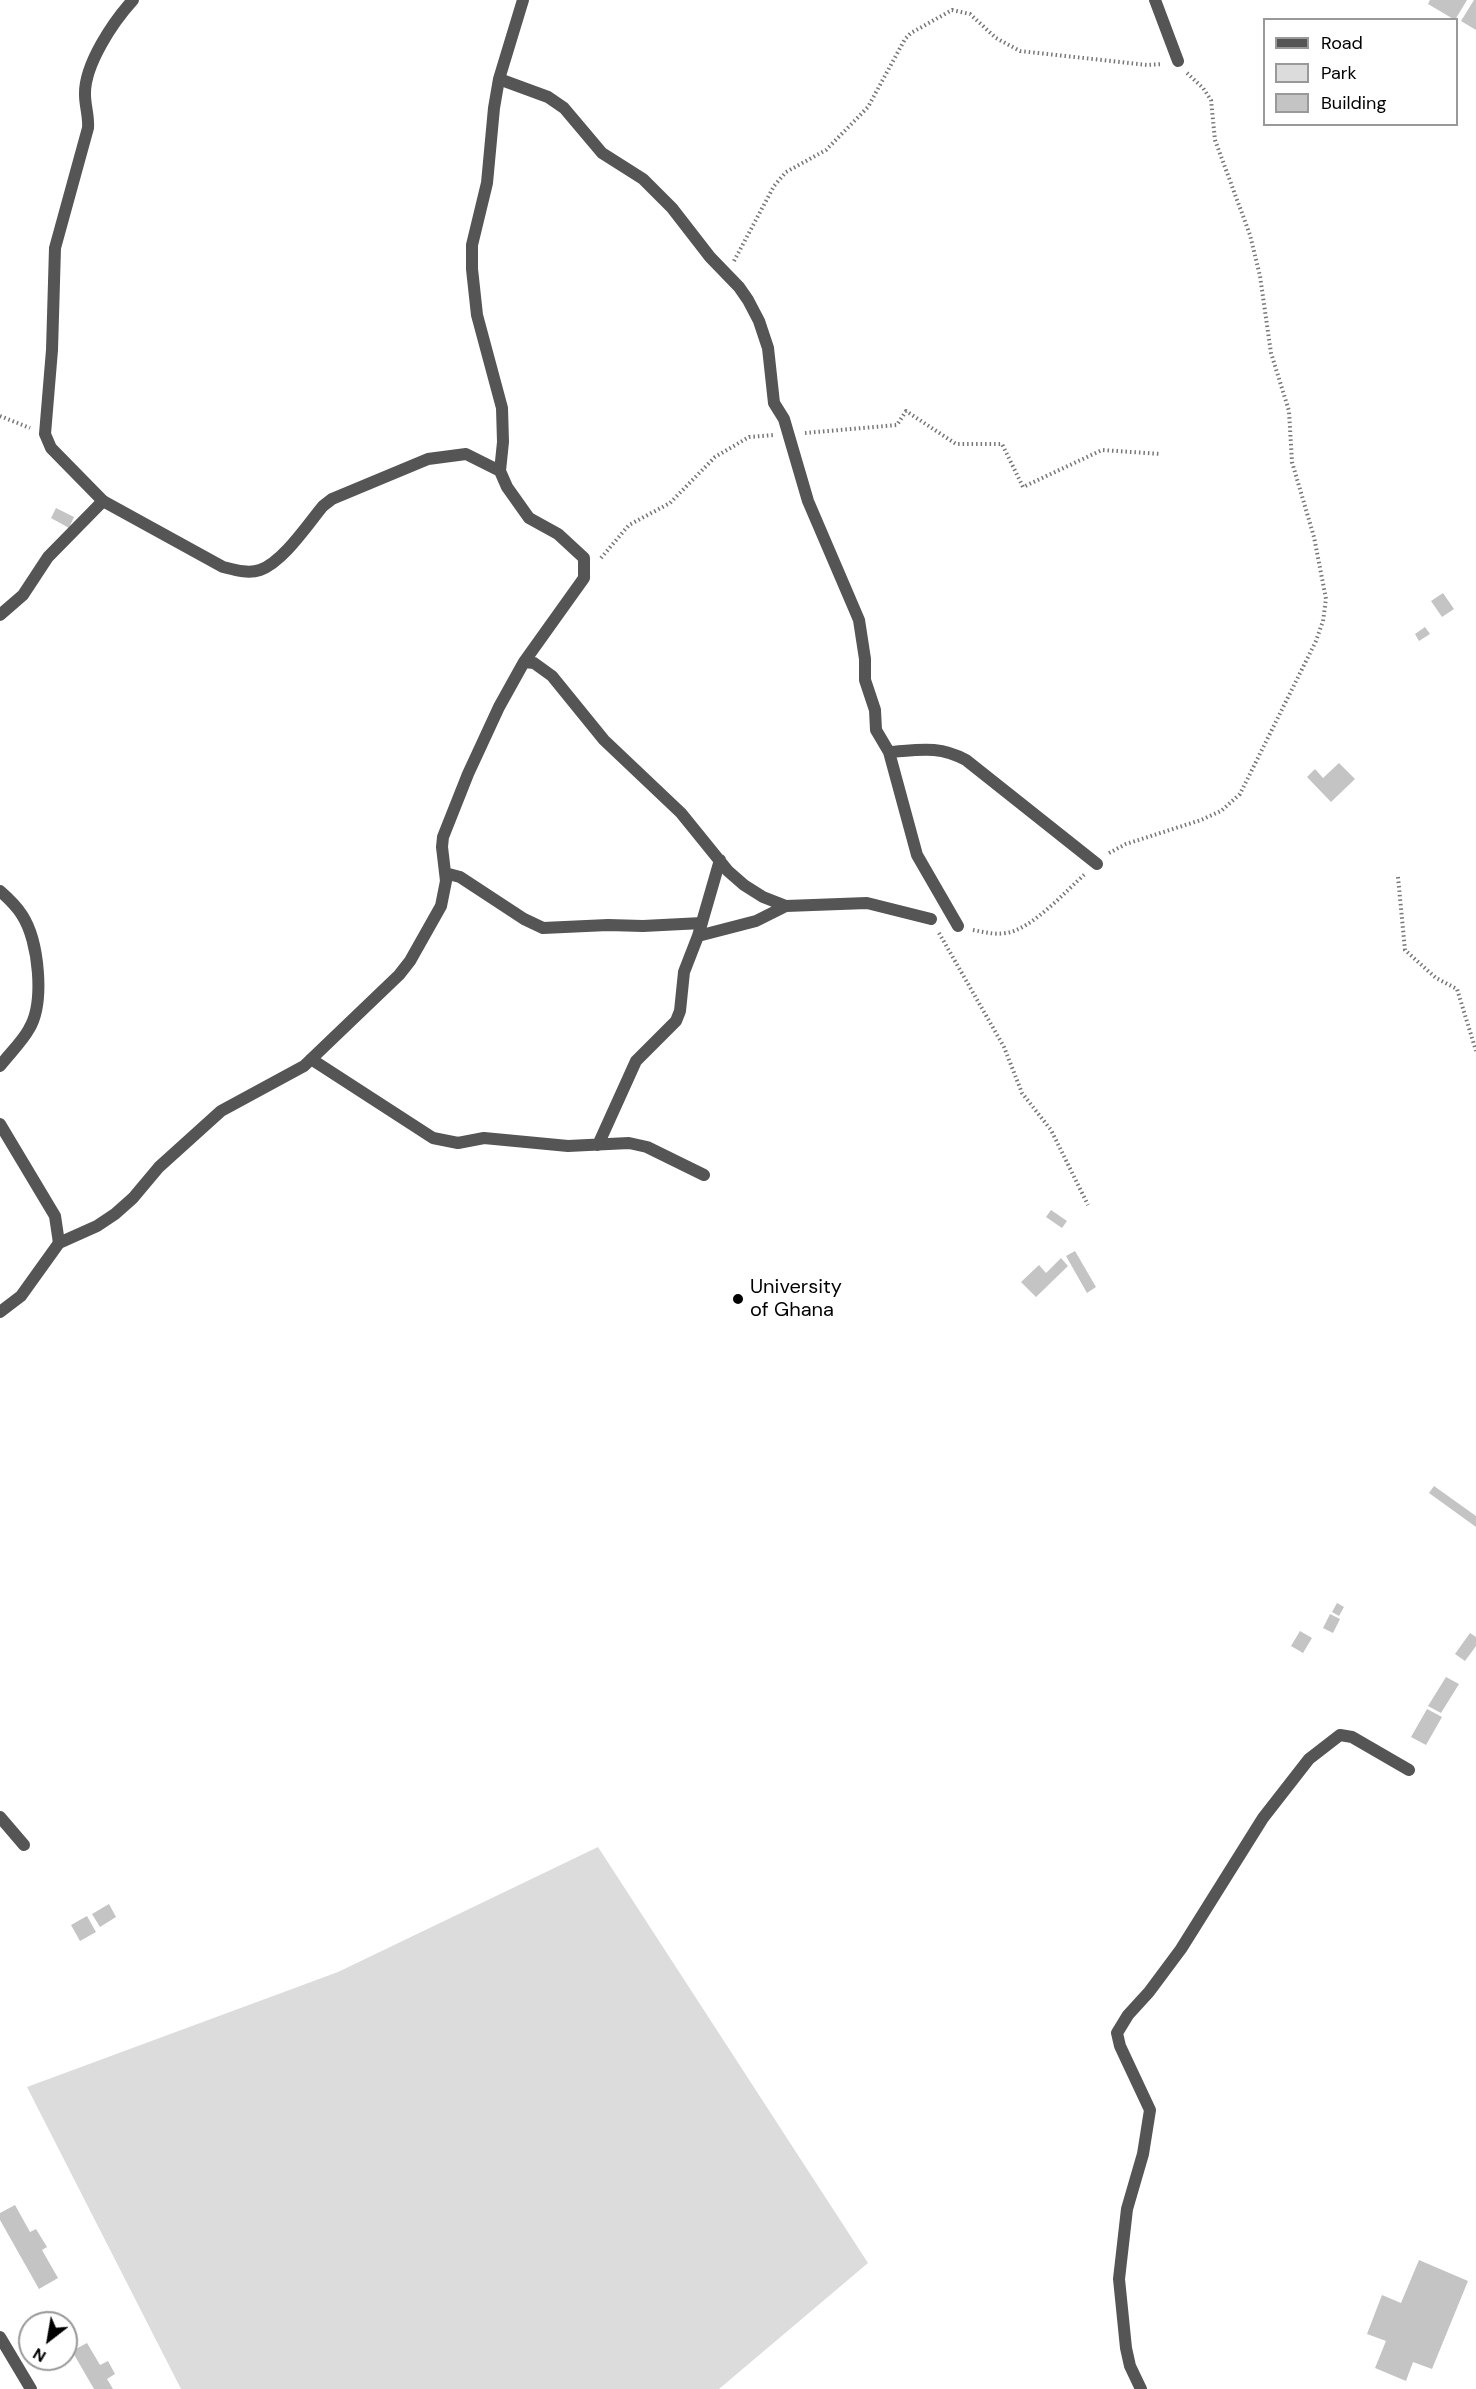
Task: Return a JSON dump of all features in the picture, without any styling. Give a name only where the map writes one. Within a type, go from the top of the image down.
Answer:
[{"type":"street","points":[[133,0],[104,38],[86,82],[88,128],[55,248],[52,350],[45,434],[51,448],[103,501],[223,567],[244,572],[259,570],[274,563],[323,506],[332,499],[417,461],[466,454],[500,471]]},
{"type":"street","points":[[0,1312],[21,1296],[59,1243],[97,1226],[115,1214],[159,1167],[221,1111],[291,1074],[311,1059],[364,1010],[410,962],[445,895],[442,847],[446,825],[499,707],[524,662],[584,578],[584,558],[558,534],[529,518],[507,487],[500,471],[503,442],[502,408],[477,315],[472,269],[472,245],[487,183],[499,79],[523,0]]},
{"type":"street","points":[[1155,0],[1161,10],[1178,61]]},
{"type":"street","points":[[499,79],[548,97],[564,108],[602,153],[643,179],[672,208],[710,257],[748,300],[762,330],[770,356],[774,403],[784,419],[808,501],[859,620],[865,659],[865,680],[875,710],[876,730],[889,752],[917,855],[958,926]]},
{"type":"street","points":[[0,615],[23,595],[48,557],[103,501]]},
{"type":"street","points":[[524,662],[534,663],[552,676],[604,740],[681,813],[744,885],[763,897],[786,906],[867,903],[931,919]]},
{"type":"street","points":[[889,752],[936,748],[951,752],[966,760],[1097,864]]},
{"type":"street","points":[[598,1145],[636,1061],[676,1021],[680,1011],[684,972],[699,936],[720,860]]},
{"type":"street","points":[[445,873],[460,877],[524,919],[543,928],[702,923]]},
{"type":"street","points":[[0,891],[22,915],[30,931],[36,956],[38,994],[30,1029],[0,1066]]},
{"type":"street","points":[[699,936],[756,921],[786,906]]},
{"type":"street","points":[[311,1059],[434,1138],[444,1142],[458,1143],[492,1138],[558,1145],[629,1143],[647,1147],[704,1175]]},
{"type":"street","points":[[0,1124],[55,1216],[59,1243]]},
{"type":"street","points":[[1142,2389],[1130,2366],[1126,2348],[1119,2279],[1127,2209],[1143,2154],[1150,2110],[1120,2046],[1117,2033],[1128,2015],[1149,1992],[1181,1949],[1263,1818],[1309,1759],[1340,1735],[1352,1737],[1409,1770]]},
{"type":"street","points":[[0,1817],[24,1845]]},
{"type":"street","points":[[0,2337],[31,2389]]},
{"type":"path","points":[[727,274],[774,186],[786,172],[826,150],[868,106],[877,94],[905,39],[911,33],[952,10],[970,14],[996,38],[1020,51],[1147,65],[1178,61],[1211,100],[1215,140],[1250,235],[1260,276],[1271,353],[1289,411],[1292,462],[1314,537],[1326,599],[1323,621],[1316,641],[1240,794],[1221,811],[1111,851],[1027,925],[1008,933],[988,933],[958,926]]},
{"type":"path","points":[[794,433],[897,425],[906,411],[956,444],[1002,444],[1023,487],[1102,450],[1161,454]]},
{"type":"path","points":[[0,416],[45,434]]},
{"type":"path","points":[[600,559],[629,525],[670,503],[716,457],[749,437],[783,434]]},
{"type":"path","points":[[1398,877],[1405,950],[1436,978],[1457,989],[1476,1051]]},
{"type":"path","points":[[931,919],[1004,1047],[1022,1093],[1051,1130],[1088,1205]]},
{"type":"green space","points":[[598,1847],[868,2263],[719,2389],[181,2389],[27,2087],[338,1972]]},
{"type":"building","points":[[1430,0],[1467,0],[1456,18],[1452,18],[1428,4]]},
{"type":"building","points":[[1476,0],[1476,30],[1461,21]]},
{"type":"building","points":[[56,508],[74,517],[69,528],[51,518]]},
{"type":"building","points":[[1443,593],[1454,609],[1442,617],[1431,601]]},
{"type":"building","points":[[1425,627],[1430,634],[1419,641],[1415,634]]},
{"type":"building","points":[[1339,763],[1355,779],[1331,802],[1307,777],[1315,769],[1323,778]]},
{"type":"building","points":[[1051,1210],[1067,1221],[1062,1228],[1046,1217]]},
{"type":"building","points":[[1075,1251],[1096,1287],[1087,1293],[1066,1256]]},
{"type":"building","points":[[1061,1258],[1068,1266],[1036,1297],[1021,1282],[1039,1265],[1046,1273]]},
{"type":"building","points":[[1434,1486],[1476,1516],[1476,1527],[1429,1493]]},
{"type":"building","points":[[1337,1603],[1344,1607],[1339,1616],[1332,1612]]},
{"type":"building","points":[[1330,1614],[1340,1619],[1333,1633],[1323,1628]]},
{"type":"building","points":[[1300,1631],[1312,1638],[1303,1653],[1291,1646]]},
{"type":"building","points":[[1470,1633],[1476,1637],[1476,1646],[1465,1661],[1455,1654]]},
{"type":"building","points":[[1446,1677],[1459,1684],[1441,1713],[1428,1706]]},
{"type":"building","points":[[1427,1709],[1442,1717],[1426,1745],[1411,1737]]},
{"type":"building","points":[[109,1904],[116,1917],[100,1927],[92,1914]]},
{"type":"building","points":[[87,1916],[96,1932],[80,1941],[71,1925]]},
{"type":"building","points":[[15,2205],[30,2232],[36,2229],[47,2247],[42,2250],[58,2278],[39,2289],[0,2220],[0,2213]]},
{"type":"building","points":[[1419,2260],[1468,2281],[1432,2369],[1413,2362],[1406,2381],[1375,2368],[1386,2341],[1367,2334],[1382,2295],[1401,2303]]},
{"type":"building","points":[[87,2343],[100,2365],[108,2361],[115,2374],[107,2379],[113,2389],[94,2389],[78,2361],[78,2348]]},
{"type":"place","name":"University of Ghana","points":[[738,1299]]}]
